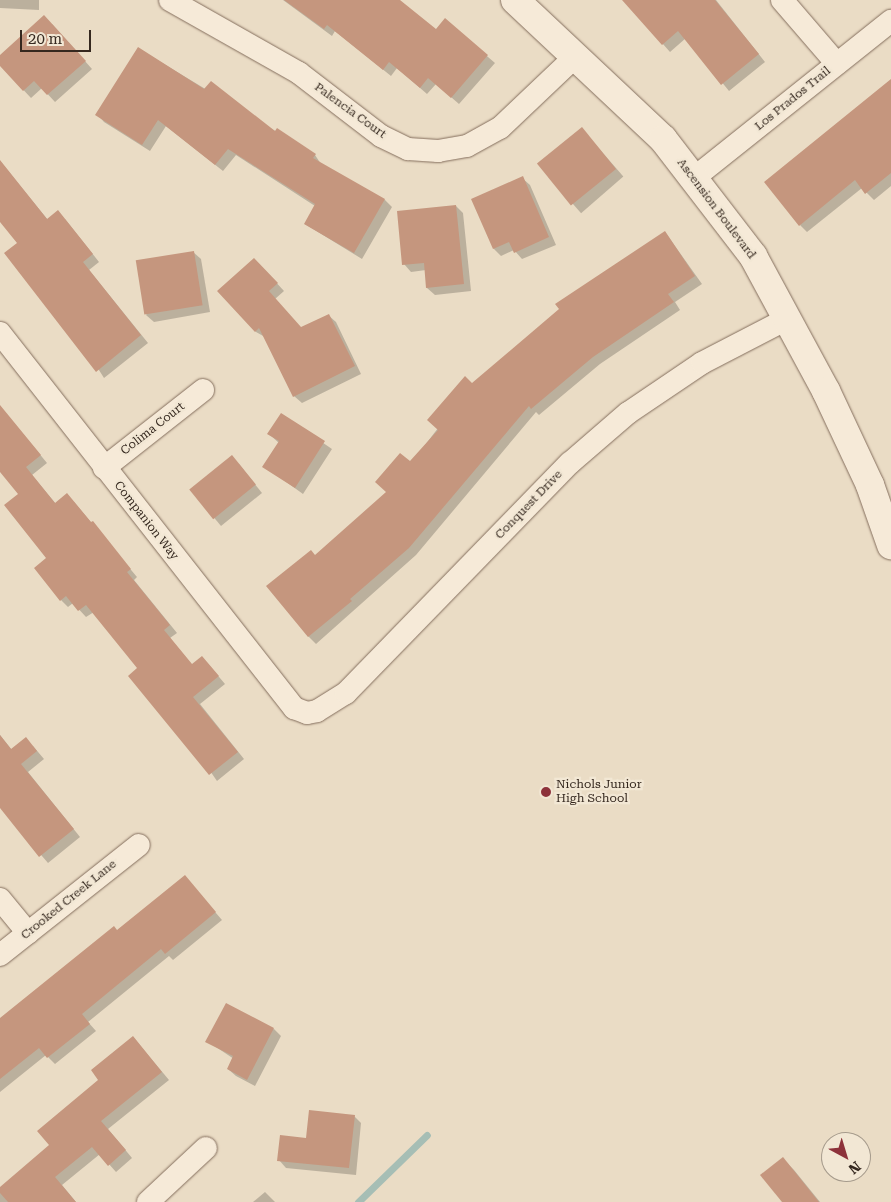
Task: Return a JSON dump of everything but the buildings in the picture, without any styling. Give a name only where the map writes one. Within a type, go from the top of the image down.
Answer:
[{"type":"street","name":"Palencia Court","points":[[170,0],[299,73],[381,136],[408,149],[438,151],[467,146],[500,128],[576,55]]},
{"type":"street","name":"Ascension Boulevard","points":[[515,0],[576,55],[663,139],[753,256],[826,391],[870,485],[891,545]]},
{"type":"street","points":[[782,0],[837,64]]},
{"type":"street","name":"Los Prados Trail","points":[[694,178],[891,20]]},
{"type":"street","name":"Conquest Drive","points":[[294,708],[307,713],[317,711],[346,693],[570,463],[628,413],[702,363],[787,319]]},
{"type":"street","name":"Companion Way","points":[[0,333],[294,708]]},
{"type":"street","name":"Colima Court","points":[[104,468],[203,390]]},
{"type":"street","name":"Crooked Creek Lane","points":[[0,956],[139,845]]},
{"type":"street","points":[[0,898],[28,934]]},
{"type":"street","points":[[148,1202],[206,1148]]},
{"type":"waterway","points":[[358,1202],[427,1135]]},
{"type":"place","name":"Nichols Junior High School","points":[[546,792]]}]
